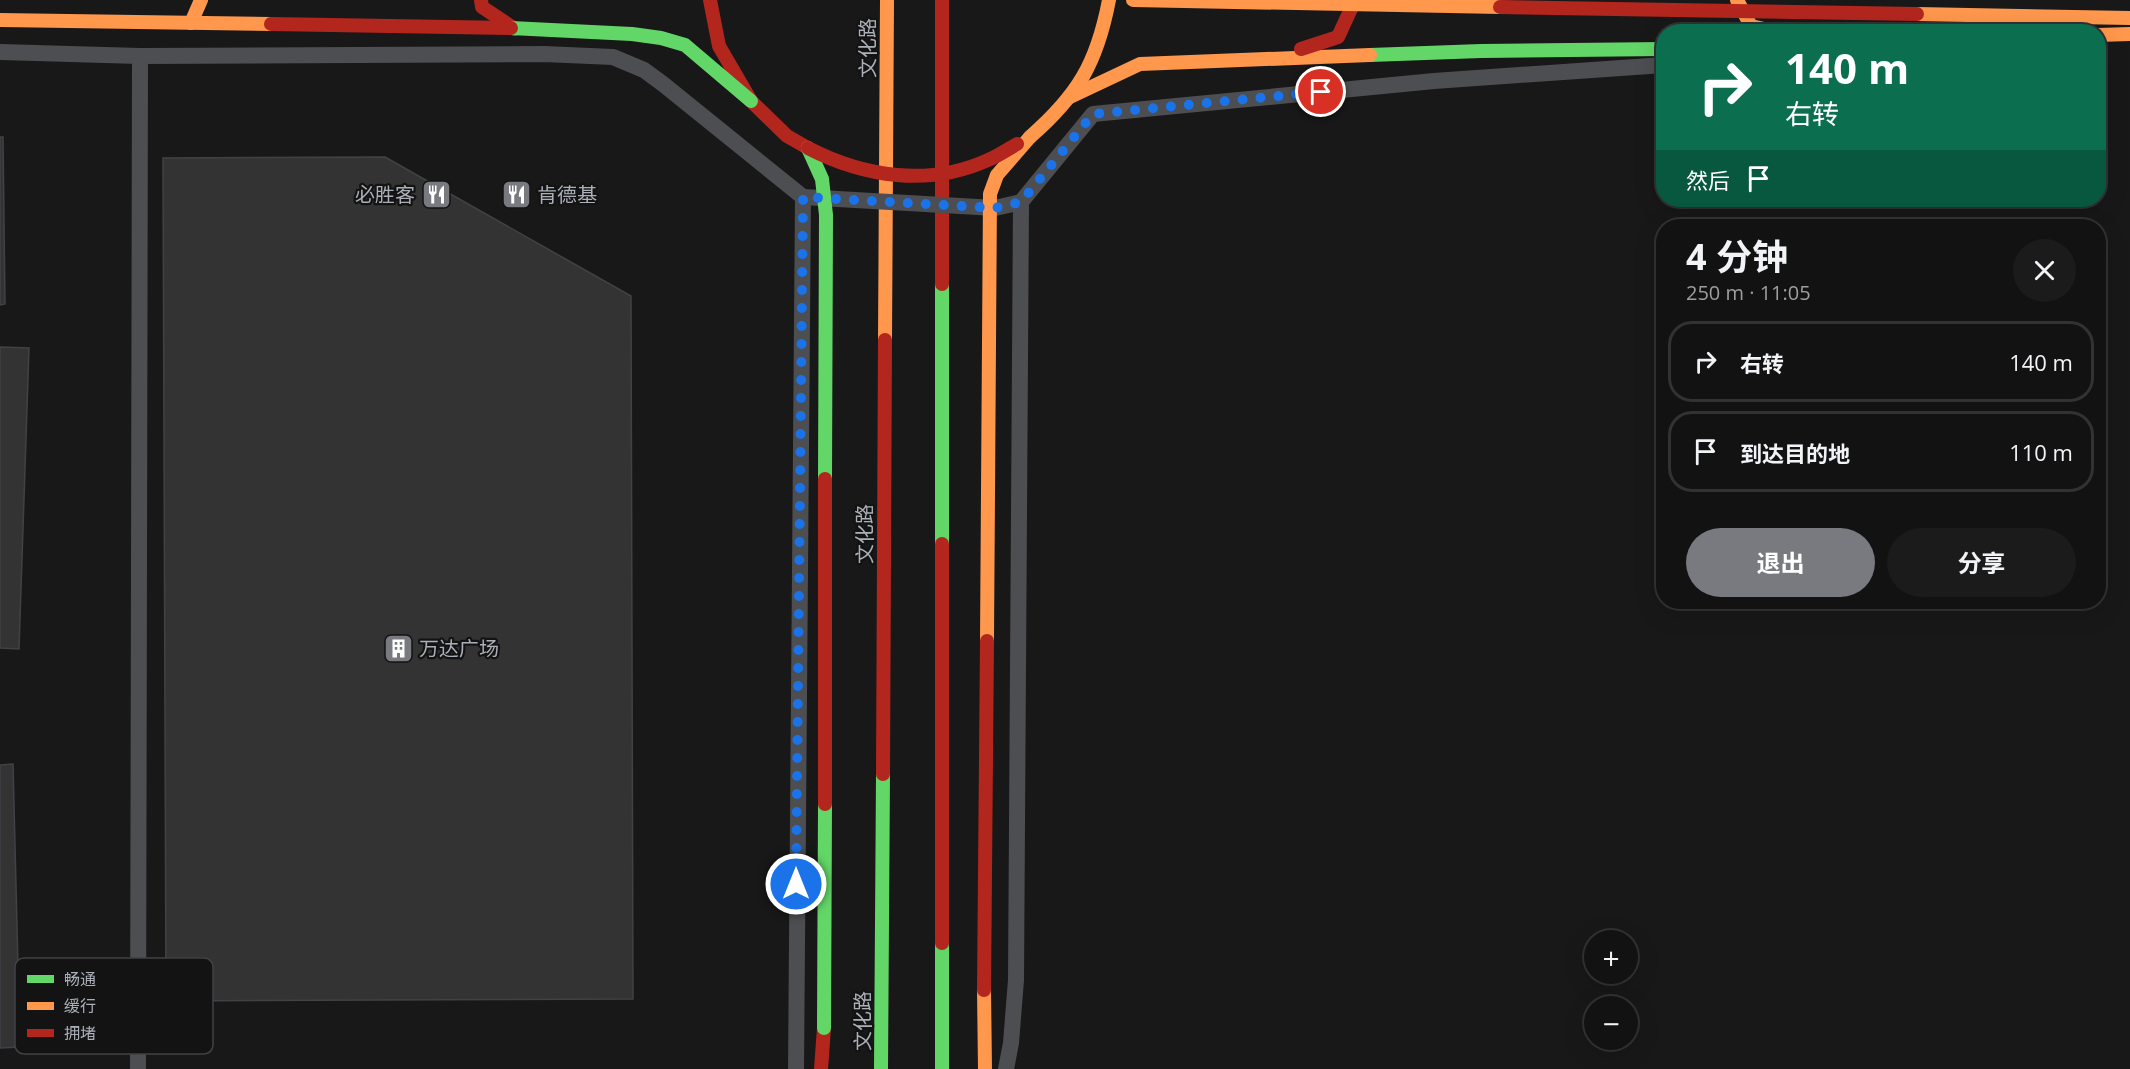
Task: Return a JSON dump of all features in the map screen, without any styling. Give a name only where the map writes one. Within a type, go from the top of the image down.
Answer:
[{"type":"main road","points":[[191,23],[201,0]]},
{"type":"main road","points":[[481,0],[482,7],[515,29]]},
{"type":"main road","points":[[710,0],[719,46],[751,101]]},
{"type":"main road","name":"文化路","points":[[881,1069],[887,0]]},
{"type":"main road","points":[[942,0],[942,1069]]},
{"type":"main road","points":[[985,1069],[990,194],[997,175],[1030,137],[1070,97],[1086,73],[1098,49],[1109,0]]},
{"type":"main road","points":[[1133,0],[2130,18]]},
{"type":"main road","points":[[1270,59],[1338,37],[1354,0]]},
{"type":"main road","points":[[1737,0],[1750,24]]},
{"type":"main road","points":[[0,20],[515,29],[632,34],[685,45],[751,101],[787,136],[830,161],[879,174],[930,176],[963,170],[986,162],[1030,137]]},
{"type":"main road","points":[[2106,35],[2130,34]]},
{"type":"main road","points":[[1070,97],[1140,64],[1481,51],[1656,49]]},
{"type":"main road","points":[[808,148],[822,179],[826,215],[824,1028],[821,1069]]},
{"type":"lane","points":[[0,52],[140,56],[544,54],[613,57],[644,70],[803,197],[995,208],[1021,202],[1093,114],[1434,81],[1656,66]]},
{"type":"lane","points":[[138,958],[140,56]]},
{"type":"lane","points":[[795,1069],[803,197]]},
{"type":"lane","points":[[1006,1069],[1011,1043],[1016,980],[1021,202]]},
{"type":"lane","points":[[138,1054],[138,1069]]},
{"type":"building","points":[[0,137],[3,137],[5,304],[0,305]]},
{"type":"building","name":"万达广场","points":[[385,157],[631,296],[633,999],[213,1001],[213,958],[166,958],[163,158]]},
{"type":"building","points":[[0,347],[29,348],[19,649],[0,648]]},
{"type":"building","points":[[13,764],[18,958],[15,958],[15,1047],[0,1048],[0,765]]},
{"type":"traffic: fast","points":[[511,28],[632,34],[661,38],[685,45],[751,101]]},
{"type":"traffic: fast","points":[[1370,55],[1656,49]]},
{"type":"traffic: fast","points":[[808,148],[822,179],[826,215],[825,479]]},
{"type":"traffic: fast","points":[[942,284],[942,544]]},
{"type":"traffic: fast","points":[[881,1069],[883,774]]},
{"type":"traffic: fast","points":[[824,1028],[825,804]]},
{"type":"traffic: fast","points":[[942,943],[942,1069]]},
{"type":"traffic: slow","points":[[191,23],[201,0]]},
{"type":"traffic: slow","points":[[885,340],[887,0]]},
{"type":"traffic: slow","points":[[1030,137],[1061,107],[1083,76],[1098,42],[1109,0]]},
{"type":"traffic: slow","points":[[1133,0],[1500,7]]},
{"type":"traffic: slow","points":[[1737,0],[1750,24]]},
{"type":"traffic: slow","points":[[1917,14],[2130,18]]},
{"type":"traffic: slow","points":[[0,20],[271,24]]},
{"type":"traffic: slow","points":[[2106,35],[2130,34]]},
{"type":"traffic: slow","points":[[1070,97],[1140,64],[1370,55]]},
{"type":"traffic: slow","points":[[987,641],[990,194],[997,175],[1030,137]]},
{"type":"traffic: slow","points":[[984,990],[985,1069]]},
{"type":"traffic: jam","points":[[481,0],[482,7],[515,29]]},
{"type":"traffic: jam","points":[[710,0],[719,46],[751,101],[787,136],[808,148]]},
{"type":"traffic: jam","points":[[942,0],[942,284]]},
{"type":"traffic: jam","points":[[1301,49],[1338,37],[1355,0]]},
{"type":"traffic: jam","points":[[1500,7],[1917,14]]},
{"type":"traffic: jam","points":[[271,24],[511,28]]},
{"type":"traffic: jam","points":[[808,148],[829,158],[874,172],[920,176],[943,174],[966,168],[992,158],[1017,144]]},
{"type":"traffic: jam","points":[[883,774],[885,340]]},
{"type":"traffic: jam","points":[[825,479],[825,804]]},
{"type":"traffic: jam","points":[[942,544],[942,943]]},
{"type":"traffic: jam","points":[[984,990],[987,641]]},
{"type":"traffic: jam","points":[[821,1069],[824,1028]]},
{"type":"place","name":"必胜客","points":[[436,194]]},
{"type":"place","name":"肯德基","points":[[516,194]]},
{"type":"place","name":"万达广场","points":[[398,648]]},
{"type":"route","points":[[796,884],[803,197],[995,208],[1021,202],[1093,114],[1321,92]]}]
